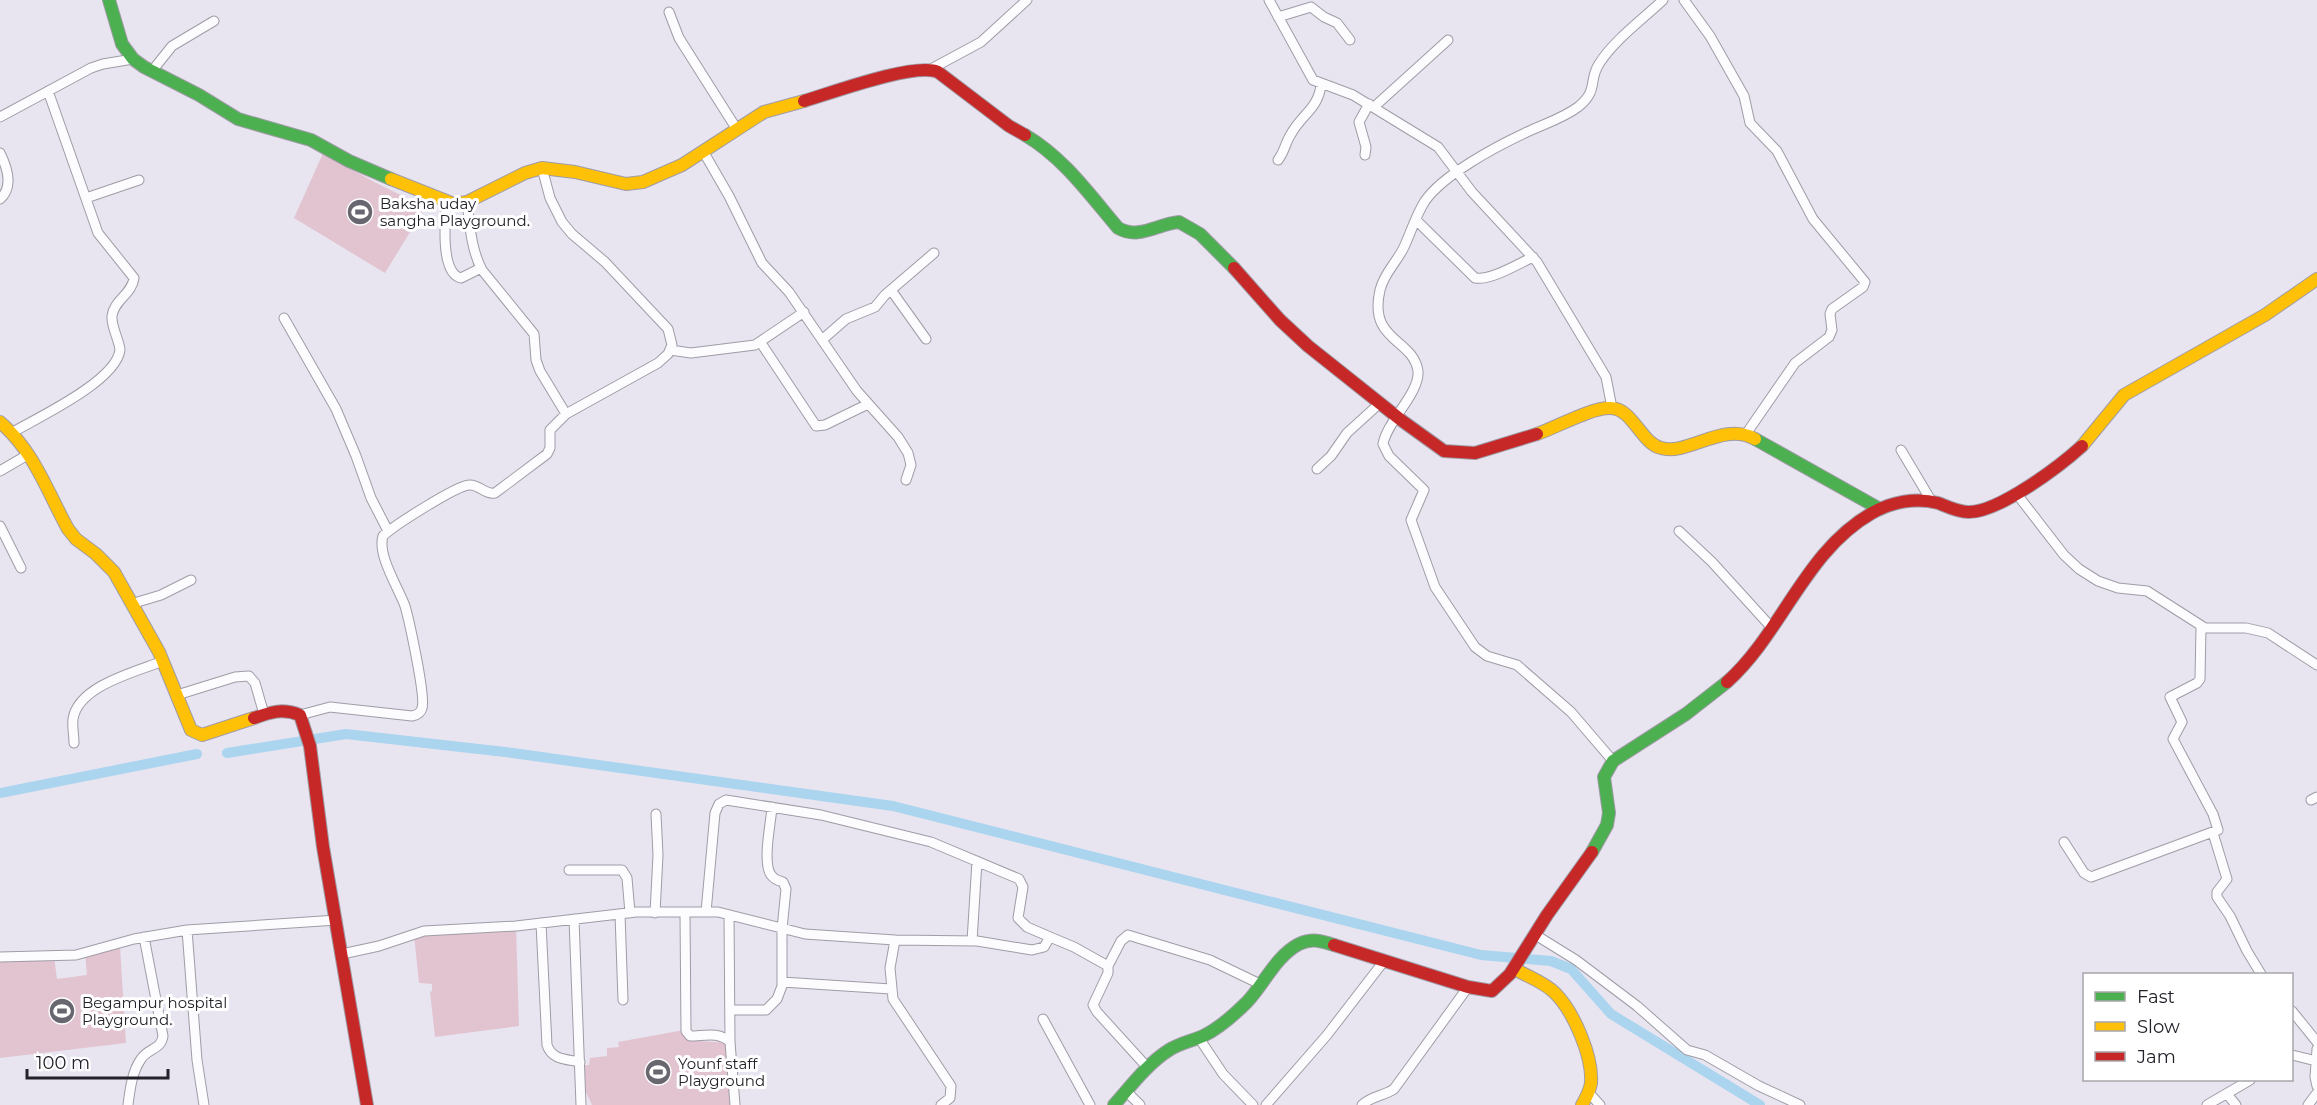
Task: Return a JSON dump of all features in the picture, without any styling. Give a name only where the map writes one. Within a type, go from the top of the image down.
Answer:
[{"type":"street","points":[[109,0],[122,44],[133,59],[152,71],[199,94],[238,119],[311,140],[349,161],[447,203],[467,202],[525,173],[542,168],[556,168],[626,184],[644,182],[670,172],[736,128],[774,109],[909,71],[931,69],[981,42],[1027,0]]},
{"type":"street","points":[[1269,0],[1309,76],[1321,85],[1353,95],[1438,147],[1484,206],[1533,257],[1606,377],[1612,408]]},
{"type":"street","points":[[1613,761],[1571,712],[1517,665],[1487,656],[1475,647],[1435,587],[1412,520],[1424,490],[1389,456],[1383,444],[1395,416],[1414,388],[1417,369],[1411,357],[1381,323],[1377,312],[1383,280],[1399,257],[1423,204],[1432,192],[1489,150],[1554,121],[1577,107],[1591,93],[1596,69],[1609,51],[1663,0]]},
{"type":"street","points":[[1684,0],[1710,36],[1744,96],[1750,123],[1777,151],[1813,219],[1865,282],[1863,287],[1832,309],[1830,314],[1832,330],[1829,337],[1796,363],[1746,434]]},
{"type":"street","points":[[1278,17],[1305,8],[1314,8],[1324,17],[1336,23],[1350,40]]},
{"type":"street","points":[[669,12],[679,38],[736,128]]},
{"type":"street","points":[[152,71],[172,46],[214,21]]},
{"type":"street","points":[[1365,155],[1366,147],[1359,122],[1371,106],[1448,40]]},
{"type":"street","points":[[0,117],[91,68],[133,59]]},
{"type":"street","points":[[931,69],[944,75],[999,119],[1056,156],[1118,228],[1135,234],[1179,222],[1200,234],[1219,251],[1280,320],[1308,346],[1436,447],[1452,453],[1466,454],[1495,448],[1555,428],[1585,414],[1612,408],[1624,414],[1652,444],[1662,449],[1676,448],[1726,434],[1746,434],[1880,509]]},
{"type":"street","points":[[1278,160],[1285,152],[1290,135],[1318,100],[1321,85]]},
{"type":"street","points":[[48,92],[98,233],[134,278],[131,288],[112,313],[112,321],[120,344],[120,354],[113,366],[93,384],[5,428],[29,454],[68,530],[76,540],[96,554],[114,572],[163,661],[188,726],[197,735],[264,714],[288,710],[302,719],[309,746],[323,847],[367,1105]]},
{"type":"street","points":[[703,151],[729,196],[762,263],[804,312],[868,404],[898,437],[908,453],[911,465],[906,480]]},
{"type":"street","points":[[0,153],[8,180],[6,193],[0,199]]},
{"type":"street","points":[[302,719],[330,707],[412,716],[418,714],[422,709],[423,700],[405,608],[382,550],[383,536],[469,485],[489,494],[495,493],[547,454],[550,448],[550,430],[566,414],[633,379],[658,363],[670,350],[671,336],[668,329],[605,262],[572,234],[562,222],[550,198],[542,168]]},
{"type":"street","points":[[86,198],[139,180]]},
{"type":"street","points":[[467,202],[471,236],[481,268],[534,334],[536,360],[540,372],[566,414]]},
{"type":"street","points":[[447,203],[445,244],[453,273],[461,278],[481,268]]},
{"type":"street","points":[[1416,220],[1467,272],[1479,279],[1490,277],[1533,257]]},
{"type":"street","points":[[823,339],[846,319],[875,307],[934,253]]},
{"type":"street","points":[[1114,1105],[1147,1067],[1178,1045],[1199,1038],[1227,1020],[1249,1000],[1291,948],[1302,940],[1318,940],[1468,987],[1492,991],[1516,966],[1606,829],[1608,811],[1603,778],[1613,761],[1726,683],[1752,657],[1827,551],[1864,518],[1880,509],[1907,502],[1932,502],[1952,509],[1973,512],[2016,493],[2083,445],[2109,409],[2124,395],[2265,315],[2317,279]]},
{"type":"street","points":[[891,290],[926,339]]},
{"type":"street","points":[[670,350],[698,353],[760,343],[804,312]]},
{"type":"street","points":[[284,318],[336,409],[371,498],[388,531]]},
{"type":"street","points":[[760,343],[816,426],[825,425],[868,404]]},
{"type":"street","points":[[1317,469],[1331,456],[1347,433],[1380,403]]},
{"type":"street","points":[[1901,450],[1932,502]]},
{"type":"street","points":[[0,471],[29,454]]},
{"type":"street","points":[[2016,493],[2057,547],[2079,569],[2111,586],[2146,591],[2201,627],[2260,630],[2285,642],[2317,665]]},
{"type":"street","points":[[0,526],[21,568]]},
{"type":"street","points":[[1679,531],[1712,562],[1772,628]]},
{"type":"street","points":[[131,604],[161,595],[191,580]]},
{"type":"street","points":[[2064,842],[2084,873],[2091,877],[2219,829],[2174,742],[2174,736],[2182,722],[2170,698],[2172,694],[2197,683],[2200,679],[2201,627]]},
{"type":"street","points":[[74,742],[73,720],[82,699],[95,689],[163,661]]},
{"type":"street","points":[[177,695],[235,677],[249,676],[255,683],[264,714]]},
{"type":"street","points":[[706,912],[715,813],[718,804],[726,800],[821,815],[931,842],[1019,879],[1023,887],[1018,918],[1027,927],[1074,946],[1108,966]]},
{"type":"street","points":[[730,1010],[766,1010],[773,1005],[780,993],[785,885],[771,876],[767,858],[772,807]]},
{"type":"street","points":[[655,913],[658,855],[656,814]]},
{"type":"street","points":[[2213,833],[2227,879],[2217,892],[2217,897],[2230,916],[2260,973]]},
{"type":"street","points":[[972,941],[976,861]]},
{"type":"street","points":[[569,870],[622,870],[627,878],[623,1000]]},
{"type":"street","points":[[342,954],[379,946],[424,931],[655,913],[706,912],[729,915],[805,934],[895,940],[972,941],[1032,950],[1044,947],[1050,937]]},
{"type":"street","points":[[685,914],[686,1031],[690,1036],[723,1036],[730,1042]]},
{"type":"street","points":[[729,915],[730,1042],[735,1105]]},
{"type":"street","points":[[574,919],[582,1105]]},
{"type":"street","points":[[0,957],[76,955],[144,937],[187,930],[337,920]]},
{"type":"street","points":[[541,923],[547,1045],[549,1051],[558,1058],[580,1062]]},
{"type":"street","points":[[187,930],[197,1060],[204,1105]]},
{"type":"street","points":[[1147,1067],[1096,1012],[1094,1005],[1108,973],[1108,966],[1123,937],[1134,936],[1210,960],[1262,985]]},
{"type":"street","points":[[128,1105],[132,1078],[139,1061],[146,1053],[159,1046],[163,1036],[144,937]]},
{"type":"street","points":[[1533,937],[1576,960],[1637,1006],[1687,1050],[1705,1055],[1759,1086],[1800,1105]]},
{"type":"street","points":[[895,940],[890,968],[891,989],[898,1008],[908,1019],[951,1086],[950,1098],[941,1105]]},
{"type":"street","points":[[1266,1105],[1327,1035],[1384,961]]},
{"type":"street","points":[[1516,966],[1557,994],[1572,1016],[1590,1066],[1592,1082],[1582,1105]]},
{"type":"street","points":[[782,982],[891,989]]},
{"type":"street","points":[[1362,1105],[1394,1089],[1468,987]]},
{"type":"street","points":[[2293,1012],[2317,1042]]},
{"type":"street","points":[[1043,1019],[1090,1105]]},
{"type":"street","points":[[1199,1038],[1223,1074],[1253,1105]]},
{"type":"street","points":[[2317,1049],[2315,1077],[2317,1086]]},
{"type":"street","points":[[2293,1055],[2316,1061]]},
{"type":"street","points":[[2207,1105],[2228,1094],[2245,1081]]},
{"type":"street","points":[[1126,1091],[1140,1105]]},
{"type":"street","points":[[1589,1093],[1600,1105]]},
{"type":"street","points":[[2308,1105],[2317,1093]]},
{"type":"street","points":[[2228,1094],[2236,1105]]},
{"type":"shaded area","name":"Baksha uday sangha Playground.","points":[[324,151],[374,182],[426,206],[385,273],[294,218]]},
{"type":"shaded area","points":[[516,926],[519,1026],[435,1037],[430,992],[432,984],[419,983],[414,935]]},
{"type":"shaded area","name":"Begampur hospital Playground.","points":[[120,946],[126,1043],[0,1058],[0,956],[54,956],[57,979],[87,975],[85,953]]},
{"type":"shaded area","name":"Younf staff Playground","points":[[684,1030],[689,1038],[699,1041],[731,1043],[736,1105],[592,1105],[580,1079],[582,1065],[589,1065],[590,1058],[607,1056],[607,1048],[619,1047],[618,1042]]},
{"type":"waterway","points":[[227,753],[346,734],[505,752],[893,806],[1481,955],[1551,961],[1571,969],[1611,1014],[1760,1105]]},
{"type":"waterway","points":[[0,793],[197,754]]},
{"type":"traffic: fast","points":[[109,0],[122,44],[133,59],[144,67],[199,95],[238,119],[311,140],[349,161],[391,179]]},
{"type":"traffic: fast","points":[[1025,135],[1052,154],[1118,228],[1141,232],[1179,222],[1200,234],[1234,268]]},
{"type":"traffic: fast","points":[[1755,439],[1880,509]]},
{"type":"traffic: fast","points":[[1592,852],[1607,825],[1609,813],[1604,777],[1613,761],[1686,714],[1727,682]]},
{"type":"traffic: fast","points":[[1114,1105],[1161,1056],[1177,1046],[1209,1033],[1232,1016],[1247,1002],[1277,963],[1291,949],[1304,942],[1313,941],[1334,945]]},
{"type":"traffic: slow","points":[[391,179],[454,204],[467,202],[525,173],[542,168],[575,172],[626,184],[643,182],[682,165],[764,112],[804,101]]},
{"type":"traffic: slow","points":[[2082,446],[2124,395],[2265,315],[2317,279]]},
{"type":"traffic: slow","points":[[1537,434],[1585,414],[1611,408],[1625,414],[1648,440],[1661,448],[1683,447],[1731,434],[1755,439]]},
{"type":"traffic: slow","points":[[0,422],[12,433],[31,459],[68,529],[76,539],[114,572],[159,652],[191,730],[202,735],[254,718]]},
{"type":"traffic: slow","points":[[1515,969],[1551,989],[1569,1011],[1581,1035],[1591,1072],[1590,1089],[1582,1105]]},
{"type":"traffic: jam","points":[[804,101],[893,75],[927,70],[938,72],[1009,126],[1025,135]]},
{"type":"traffic: jam","points":[[1234,268],[1280,320],[1308,346],[1444,451],[1475,453],[1537,434]]},
{"type":"traffic: jam","points":[[1727,682],[1763,640],[1811,570],[1829,549],[1849,529],[1872,513],[1895,503],[1921,500],[1964,512],[1981,510],[2028,487],[2082,446]]},
{"type":"traffic: jam","points":[[254,718],[277,712],[300,715],[310,746],[323,847],[367,1105]]},
{"type":"traffic: jam","points":[[1334,945],[1468,987],[1492,991],[1510,974],[1547,915],[1592,852]]},
{"type":"place","name":"Baksha uday sangha Playground.","points":[[360,212]]},
{"type":"place","name":"Begampur hospital Playground.","points":[[62,1011]]},
{"type":"place","name":"Younf staff Playground","points":[[658,1072]]}]
